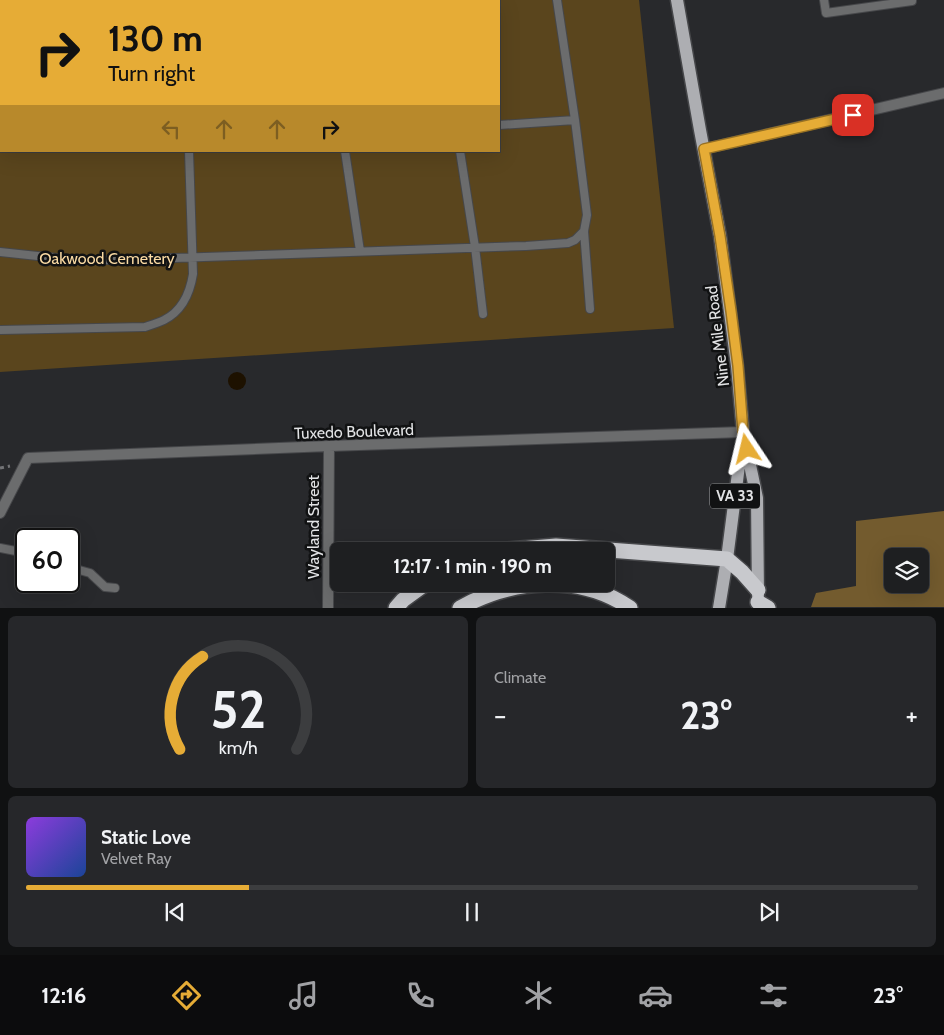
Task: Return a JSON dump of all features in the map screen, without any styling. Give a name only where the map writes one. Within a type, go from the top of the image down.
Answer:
[{"type":"highway","points":[[615,550],[727,559],[742,572],[760,602]]},
{"type":"highway","points":[[460,608],[473,601],[504,590],[541,584],[578,586],[593,589],[612,596],[630,608]]},
{"type":"highway","points":[[396,608],[414,592]]},
{"type":"main road","name":"Nine Mile Road","points":[[677,0],[720,236],[738,366],[743,432],[757,498],[760,602]]},
{"type":"main road","name":"Nine Mile Road","points":[[719,608],[743,432]]},
{"type":"street","points":[[704,149],[944,93]]},
{"type":"street","name":"Tuxedo Boulevard","points":[[0,513],[28,458],[743,432]]},
{"type":"street","name":"Wayland Street","points":[[328,608],[329,446]]},
{"type":"lane","points":[[557,0],[587,215],[584,231],[590,309]]},
{"type":"lane","points":[[824,0],[826,13],[872,3],[912,0]]},
{"type":"lane","points":[[500,125],[575,120]]},
{"type":"lane","points":[[0,330],[144,327],[165,320],[178,310],[186,300],[191,288],[193,274],[189,152]]},
{"type":"lane","points":[[345,152],[360,251]]},
{"type":"lane","points":[[460,152],[483,314]]},
{"type":"lane","points":[[0,252],[75,260],[192,258],[526,246],[568,243],[575,240],[584,231]]},
{"type":"lane","points":[[0,548],[15,551]]},
{"type":"lane","points":[[80,570],[90,573],[105,587],[116,588]]},
{"type":"green space","name":"Oakwood Cemetery","points":[[500,0],[639,0],[674,328],[0,372],[0,152],[500,152]]},
{"type":"shaded area","points":[[237,372],[243,375],[246,381],[243,387],[237,390],[231,387],[228,381],[231,375]]},
{"type":"shaded area","points":[[944,511],[944,607],[811,607],[816,593],[856,586],[856,521]]},
{"type":"route","points":[[747,449],[743,432],[738,366],[731,311],[704,149],[853,115]]}]
